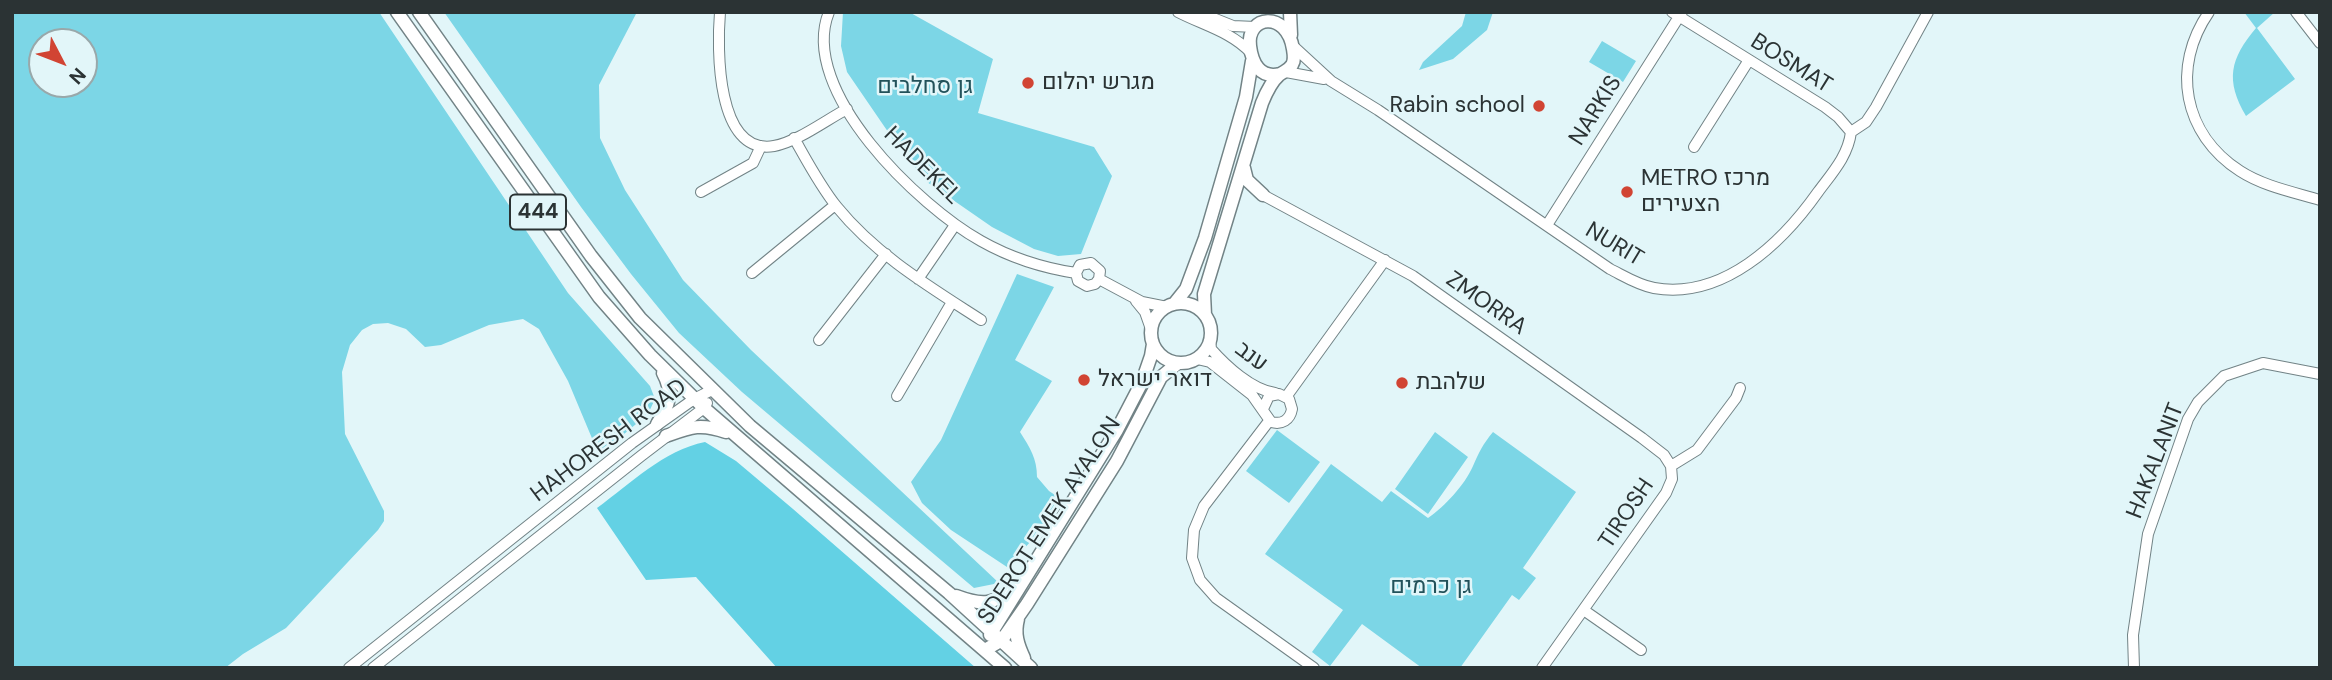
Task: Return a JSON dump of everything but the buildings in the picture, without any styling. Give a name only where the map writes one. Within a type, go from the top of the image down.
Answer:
[{"type":"main road","name":"444","points":[[397,12],[599,298],[658,363],[733,434],[1004,668]]},
{"type":"main road","name":"444","points":[[419,12],[591,256],[640,318],[750,426],[949,593],[1030,666]]},
{"type":"main road","points":[[1290,12],[1294,61],[1270,86],[1262,103],[1204,294],[1205,315],[1211,329],[1210,339],[1204,353],[1197,359],[1178,363],[1163,357],[1153,344],[1152,329],[1155,318],[1186,289],[1205,238],[1246,97],[1252,57],[1250,37],[1261,21],[1272,21],[1281,24],[1292,41]]},
{"type":"main road","points":[[1252,57],[1262,73],[1273,76],[1283,73]]},
{"type":"main road","points":[[1243,165],[1247,180],[1263,195]]},
{"type":"main road","points":[[1233,202],[1246,194],[1263,195]]},
{"type":"main road","points":[[1170,305],[1191,305],[1205,315]]},
{"type":"main road","name":"SDEROT EMEK AYALON","points":[[985,650],[992,630],[1117,430],[1142,382],[1152,356],[1153,344]]},
{"type":"main road","points":[[657,424],[667,410],[670,398],[669,387],[658,363]]},
{"type":"main road","name":"SDEROT EMEK AYALON","points":[[985,650],[1002,640],[1019,615],[1117,461],[1161,377],[1178,363]]},
{"type":"main road","points":[[666,436],[695,426],[710,426],[733,434]]},
{"type":"main road","points":[[949,593],[974,603],[993,602],[1026,577]]},
{"type":"main road","points":[[1019,615],[1017,639],[1030,666]]},
{"type":"street","points":[[720,12],[718,41],[721,71],[731,120],[739,133],[761,146],[774,146],[847,109]]},
{"type":"street","name":"HADEKEL","points":[[829,12],[824,34],[830,78],[847,109],[897,174],[933,208],[983,243],[1020,259],[1076,273]]},
{"type":"street","points":[[1178,12],[1237,40],[1252,57]]},
{"type":"street","points":[[1198,12],[1233,26],[1261,21]]},
{"type":"street","points":[[1851,132],[1866,122],[1876,107],[1928,12]]},
{"type":"street","points":[[2208,12],[2190,49],[2186,83],[2192,111],[2204,138],[2226,161],[2249,176],[2320,200]]},
{"type":"street","points":[[2296,12],[2320,43]]},
{"type":"street","name":"BOSMAT","points":[[1677,14],[1825,107],[1851,132]]},
{"type":"street","name":"NARKIS","points":[[1546,225],[1677,14]]},
{"type":"street","name":"NURIT","points":[[1292,41],[1331,81]]},
{"type":"street","points":[[1694,147],[1749,60]]},
{"type":"street","name":"NURIT","points":[[1283,73],[1314,75],[1331,81],[1378,110],[1610,269],[1653,288],[1693,287],[1719,280],[1742,268],[1781,239],[1801,216],[1847,151],[1851,132]]},
{"type":"street","points":[[794,138],[835,205],[862,234],[918,279],[981,320]]},
{"type":"street","points":[[701,192],[753,163],[761,146]]},
{"type":"street","name":"ZMORRA","points":[[1263,195],[1413,276],[1643,438],[1664,455],[1671,466]]},
{"type":"street","points":[[752,274],[835,205]]},
{"type":"street","points":[[918,279],[955,225]]},
{"type":"street","points":[[819,340],[886,254]]},
{"type":"street","points":[[1269,421],[1263,409],[1269,396],[1282,395],[1385,260]]},
{"type":"street","points":[[1091,262],[1100,271],[1099,279],[1087,286],[1078,281],[1076,273],[1080,265],[1091,262]]},
{"type":"street","points":[[1099,279],[1133,298],[1157,306],[1170,305]]},
{"type":"street","points":[[1133,298],[1152,329]]},
{"type":"street","points":[[897,396],[952,302]]},
{"type":"street","name":"ענב","points":[[1210,339],[1211,349],[1248,380],[1267,392],[1282,395]]},
{"type":"street","name":"ענב","points":[[1197,359],[1206,360],[1216,366],[1252,395],[1263,409]]},
{"type":"street","name":"HAKALANIT","points":[[2134,668],[2133,635],[2148,534],[2188,419],[2198,402],[2224,376],[2263,363],[2320,374]]},
{"type":"street","name":"TIROSH","points":[[1542,668],[1585,611],[1666,493],[1672,479],[1671,466],[1698,450],[1736,398],[1740,388]]},
{"type":"street","name":"HAHORESH ROAD","points":[[373,668],[666,436],[712,390]]},
{"type":"street","points":[[1269,421],[1281,423],[1288,418],[1292,409],[1282,395]]},
{"type":"street","name":"HAHORESH ROAD","points":[[349,668],[657,424],[699,403]]},
{"type":"street","points":[[1269,421],[1204,506],[1196,521],[1192,558],[1200,580],[1216,598],[1314,668]]},
{"type":"street","points":[[1585,611],[1641,650]]},
{"type":"green space","points":[[12,12],[379,12],[568,293],[650,386],[655,399],[648,414],[599,455],[568,381],[539,329],[523,319],[489,325],[441,345],[425,347],[406,329],[388,323],[373,324],[362,330],[350,345],[342,372],[345,434],[384,511],[384,521],[286,628],[225,668],[12,668]]},
{"type":"green space","points":[[444,12],[637,12],[599,85],[600,138],[625,190],[683,280],[751,350],[999,583],[974,588],[742,392],[679,333],[581,207]]},
{"type":"green space","name":"גן סחלבים","points":[[843,12],[909,12],[993,59],[978,113],[1094,147],[1112,176],[1081,254],[1058,256],[1034,249],[992,227],[927,182],[897,145],[847,72],[841,46]]},
{"type":"green space","points":[[1466,12],[1493,12],[1487,30],[1453,59],[1419,70],[1423,62],[1462,26]]},
{"type":"green space","points":[[2244,12],[2275,12],[2257,28],[2295,79],[2246,116],[2233,81],[2236,60],[2256,28]]},
{"type":"green space","points":[[1602,41],[1636,61],[1623,82],[1589,62]]},
{"type":"green space","points":[[1017,274],[1054,287],[1015,360],[1052,381],[1020,432],[1030,448],[1037,477],[1049,491],[1061,499],[1045,526],[1007,567],[951,530],[922,503],[911,482],[941,440]]},
{"type":"green space","points":[[1277,430],[1320,462],[1289,503],[1246,471]]},
{"type":"green space","points":[[1435,432],[1468,457],[1428,514],[1395,489]]},
{"type":"green space","name":"גן כרמים","points":[[1493,432],[1576,492],[1523,568],[1536,578],[1519,600],[1512,595],[1460,668],[1422,668],[1362,624],[1330,666],[1312,652],[1343,610],[1265,554],[1331,464],[1382,502],[1391,491],[1428,518],[1459,488]]},
{"type":"shaded area","points":[[705,442],[736,461],[976,668],[777,668],[696,577],[646,580],[597,508],[675,452]]},
{"type":"place","name":"מגרש יהלום","points":[[1028,83]]},
{"type":"place","name":"Rabin school","points":[[1539,106]]},
{"type":"place","name":"METRO מרכז הצעירים","points":[[1627,192]]},
{"type":"place","name":"דואר ישראל","points":[[1084,380]]},
{"type":"place","name":"שלהבת","points":[[1402,383]]}]
